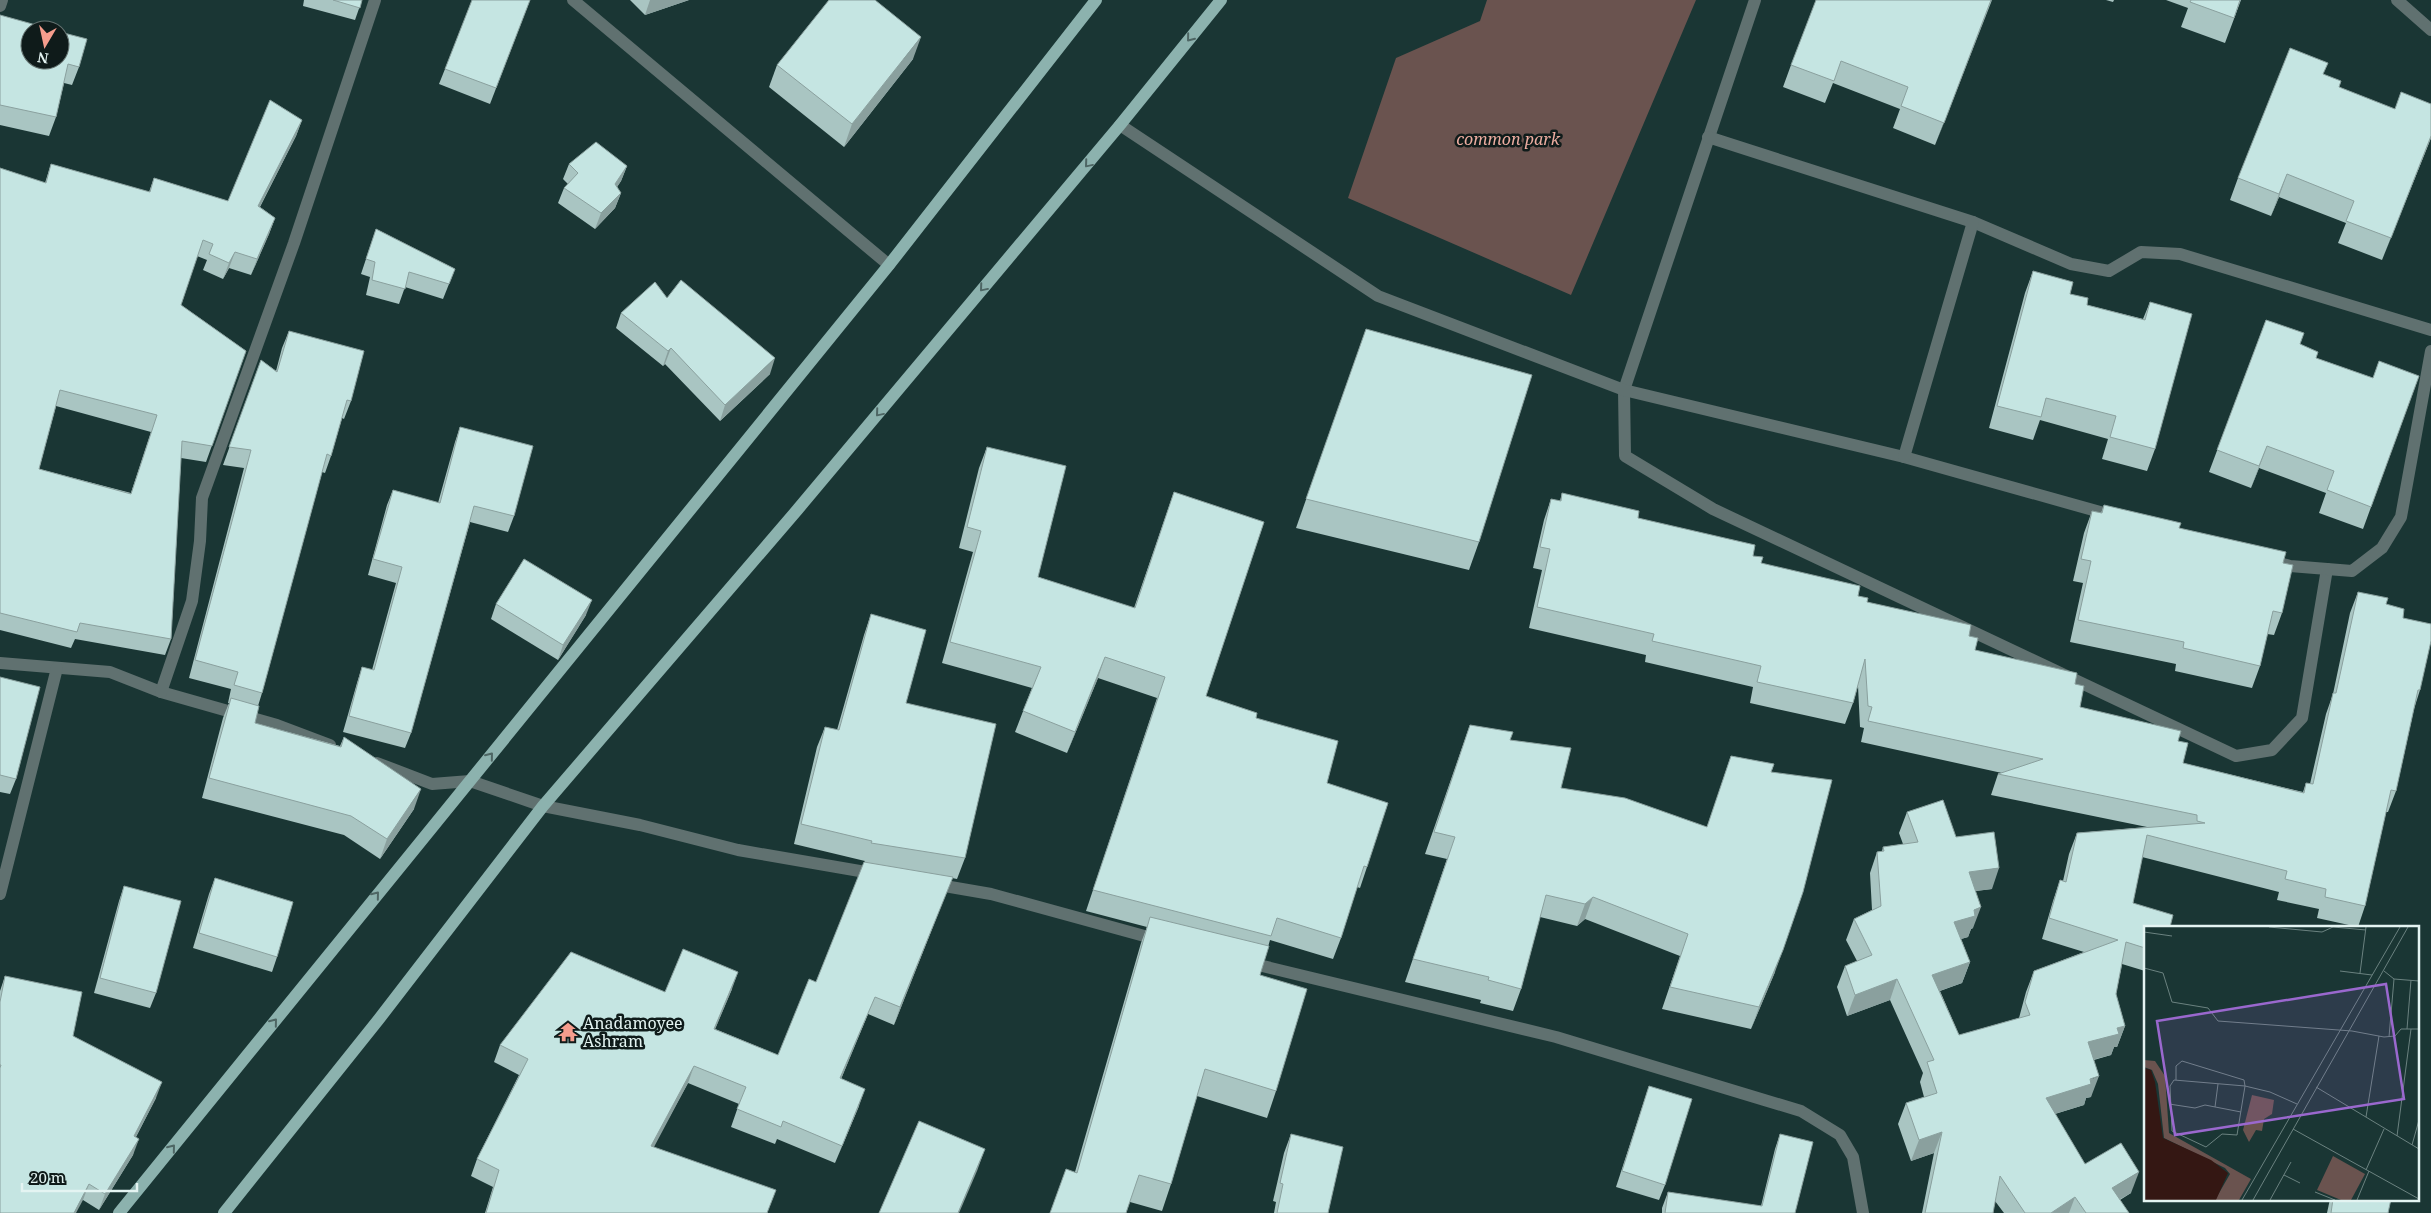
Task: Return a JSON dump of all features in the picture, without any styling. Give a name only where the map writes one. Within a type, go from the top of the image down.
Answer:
[{"type":"main road","points":[[119,1213],[889,265],[1096,0]]},
{"type":"main road","points":[[224,1213],[379,1018],[543,806],[798,509],[1120,125],[1221,0]]},
{"type":"street","points":[[0,6],[2,0]]},
{"type":"street","points":[[161,692],[192,601],[200,541],[202,498],[294,243],[375,0]]},
{"type":"street","points":[[573,0],[889,265]]},
{"type":"street","points":[[1755,0],[1624,390],[1625,456],[1731,518],[2236,756],[2272,750],[2302,718],[2327,569]]},
{"type":"street","points":[[2397,0],[2431,30]]},
{"type":"street","points":[[1120,125],[1378,296],[1624,390],[1904,457],[2130,520]]},
{"type":"street","points":[[1708,137],[1973,222],[2071,264],[2109,271],[2141,252],[2180,254],[2431,330]]},
{"type":"street","points":[[1904,457],[1973,222]]},
{"type":"street","points":[[2262,558],[2290,566],[2352,571],[2382,548],[2400,517],[2431,351]]},
{"type":"street","points":[[0,663],[110,672],[161,692],[277,725],[340,749]]},
{"type":"street","points":[[0,894],[57,668]]},
{"type":"street","points":[[368,760],[432,784],[470,781],[543,806],[640,825],[738,850],[894,877]]},
{"type":"street","points":[[923,882],[991,894],[1175,945]]},
{"type":"street","points":[[1232,959],[1556,1037],[1801,1111],[1840,1135],[1853,1156],[1863,1213]]},
{"type":"green space","name":"common park","points":[[1487,0],[1696,0],[1571,295],[1348,198],[1396,58],[1480,21]]},
{"type":"building","points":[[333,0],[362,0],[360,8]]},
{"type":"building","points":[[472,0],[530,0],[496,88],[445,69]]},
{"type":"building","points":[[829,0],[875,0],[921,37],[852,124],[777,65]]},
{"type":"building","points":[[1816,0],[1991,0],[1944,123],[1901,106],[1908,87],[1841,61],[1834,81],[1791,65]]},
{"type":"building","points":[[2191,0],[2240,0],[2234,18],[2190,2]]},
{"type":"building","points":[[0,15],[20,21],[20,70],[67,70],[56,117],[0,105]]},
{"type":"building","points":[[70,35],[87,39],[79,67],[70,65]]},
{"type":"building","points":[[2290,48],[2328,63],[2323,74],[2341,81],[2339,87],[2395,109],[2401,92],[2431,104],[2431,136],[2391,238],[2346,221],[2354,201],[2287,174],[2279,194],[2238,178]]},
{"type":"building","points":[[270,100],[302,120],[258,206],[275,218],[257,259],[235,252],[229,263],[209,254],[213,244],[203,240],[181,305],[246,351],[212,446],[182,441],[171,639],[80,623],[77,632],[0,613],[0,168],[46,183],[51,164],[150,192],[154,178],[228,201]],"holes":[[[60,390],[157,415],[131,494],[39,469]]]},
{"type":"building","points":[[596,142],[627,166],[615,184],[621,193],[601,213],[564,188],[578,173],[569,164]]},
{"type":"building","points":[[376,229],[455,269],[449,284],[409,272],[405,289],[372,280],[375,262],[366,259]]},
{"type":"building","points":[[2033,271],[2073,282],[2070,294],[2088,298],[2087,305],[2145,320],[2150,302],[2192,314],[2155,449],[2110,437],[2116,416],[2046,398],[2041,417],[1997,406]]},
{"type":"building","points":[[681,280],[775,358],[725,405],[671,348],[668,351],[621,313],[655,282],[667,298]]},
{"type":"building","points":[[2266,320],[2304,333],[2300,344],[2318,352],[2316,358],[2373,378],[2379,361],[2419,376],[2371,507],[2327,490],[2334,471],[2267,446],[2259,466],[2217,450]]},
{"type":"building","points":[[1366,329],[1532,375],[1479,542],[1306,499]]},
{"type":"building","points":[[289,331],[364,351],[351,401],[347,400],[331,456],[327,454],[262,693],[234,685],[238,672],[195,660],[251,450],[229,447],[261,360],[277,372]]},
{"type":"building","points":[[460,427],[533,446],[514,516],[474,506],[411,733],[349,716],[362,667],[374,670],[402,567],[373,559],[393,490],[440,503]]},
{"type":"building","points":[[987,447],[1066,466],[1038,577],[1135,608],[1174,492],[1264,522],[1206,696],[1257,713],[1256,718],[1338,741],[1327,783],[1388,803],[1367,867],[1364,866],[1341,938],[1277,918],[1271,936],[1093,890],[1165,677],[1105,657],[1075,732],[1023,711],[1041,667],[950,642],[981,531],[967,527]]},
{"type":"building","points":[[1562,493],[1639,511],[1638,518],[1755,545],[1753,556],[1763,557],[1761,563],[1860,586],[1858,596],[1868,598],[1867,602],[1971,625],[1969,636],[1978,638],[1975,650],[2077,673],[2075,684],[2084,686],[2080,707],[2181,731],[2178,741],[2188,743],[2183,763],[2304,793],[2306,783],[2313,784],[2333,693],[2336,693],[2358,592],[2388,598],[2386,604],[2404,609],[2403,618],[2431,624],[2431,641],[2420,690],[2418,690],[2396,791],[2391,790],[2365,906],[2325,897],[2326,889],[2285,879],[2287,871],[2147,835],[2133,903],[2173,915],[2170,926],[2144,926],[2144,948],[2126,942],[2116,994],[2125,1026],[2117,1028],[2119,1034],[2088,1042],[2099,1076],[2090,1079],[2091,1084],[2046,1098],[2085,1164],[2121,1143],[2139,1172],[2112,1188],[2129,1213],[2086,1213],[2075,1197],[2051,1213],[2025,1213],[2000,1176],[1993,1213],[1925,1213],[1942,1132],[1919,1140],[1906,1103],[1937,1093],[1927,1062],[1934,1060],[1897,979],[1855,995],[1845,966],[1872,955],[1854,919],[1881,906],[1877,852],[1884,851],[1883,847],[1918,842],[1907,812],[1943,800],[1956,837],[1994,832],[1999,868],[1969,872],[1981,907],[1974,910],[1975,916],[1954,922],[1970,962],[1932,975],[1959,1035],[2030,1015],[2025,1002],[2034,971],[2118,940],[2049,918],[2060,880],[2066,882],[2077,833],[2205,823],[2197,821],[2197,815],[1998,774],[2043,759],[1868,721],[1872,707],[1868,706],[1865,659],[1853,703],[1757,682],[1761,666],[1652,641],[1654,634],[1537,607],[1550,549],[1540,547],[1551,499],[1561,501]]},
{"type":"building","points":[[2104,505],[2181,523],[2179,528],[2286,552],[2283,563],[2293,565],[2282,613],[2273,611],[2260,666],[2183,648],[2184,642],[2078,620],[2091,561],[2081,559],[2092,511],[2102,513]]},
{"type":"building","points":[[524,559],[592,600],[563,645],[496,604]]},
{"type":"building","points":[[871,614],[926,630],[906,703],[996,724],[965,858],[871,843],[872,841],[801,824],[825,727],[839,730]]},
{"type":"building","points":[[0,677],[40,687],[16,779],[0,775]]},
{"type":"building","points":[[231,698],[259,706],[255,723],[341,747],[344,737],[421,789],[387,839],[351,816],[209,778]]},
{"type":"building","points":[[1470,725],[1513,732],[1510,740],[1571,748],[1561,788],[1625,798],[1707,827],[1731,756],[1774,764],[1771,772],[1832,780],[1803,892],[1783,950],[1759,1007],[1670,987],[1688,934],[1593,897],[1585,904],[1546,895],[1521,989],[1488,980],[1489,977],[1413,959],[1455,837],[1434,832]]},
{"type":"building","points":[[864,862],[953,877],[900,1007],[875,997],[840,1078],[865,1089],[842,1146],[783,1121],[781,1127],[737,1109],[746,1087],[694,1066],[651,1146],[776,1190],[767,1213],[486,1213],[499,1170],[477,1159],[528,1059],[500,1045],[571,952],[665,992],[683,949],[738,972],[714,1029],[778,1055],[809,979],[816,982]]},
{"type":"building","points":[[215,878],[293,902],[277,957],[199,933]]},
{"type":"building","points":[[124,886],[181,901],[156,993],[100,978]]},
{"type":"building","points":[[1150,917],[1269,946],[1260,975],[1307,989],[1276,1091],[1205,1069],[1171,1184],[1139,1175],[1126,1213],[1050,1213],[1066,1169],[1077,1173]]},
{"type":"building","points":[[5,976],[82,992],[73,1036],[162,1082],[134,1136],[139,1139],[105,1194],[89,1184],[74,1213],[0,1213],[0,1002]]},
{"type":"building","points":[[1649,1086],[1692,1099],[1665,1185],[1622,1171]]},
{"type":"building","points":[[919,1121],[985,1149],[958,1213],[879,1213]]},
{"type":"building","points":[[1291,1134],[1343,1147],[1328,1213],[1277,1213],[1283,1184],[1280,1183]]},
{"type":"building","points":[[1780,1134],[1813,1142],[1795,1213],[1665,1213],[1668,1192],[1762,1206]]},
{"type":"building","points":[[2333,1200],[2391,1200],[2388,1213],[2331,1213]]},
{"type":"place","name":"Anadamoyee Ashram","points":[[568,1032]]}]
